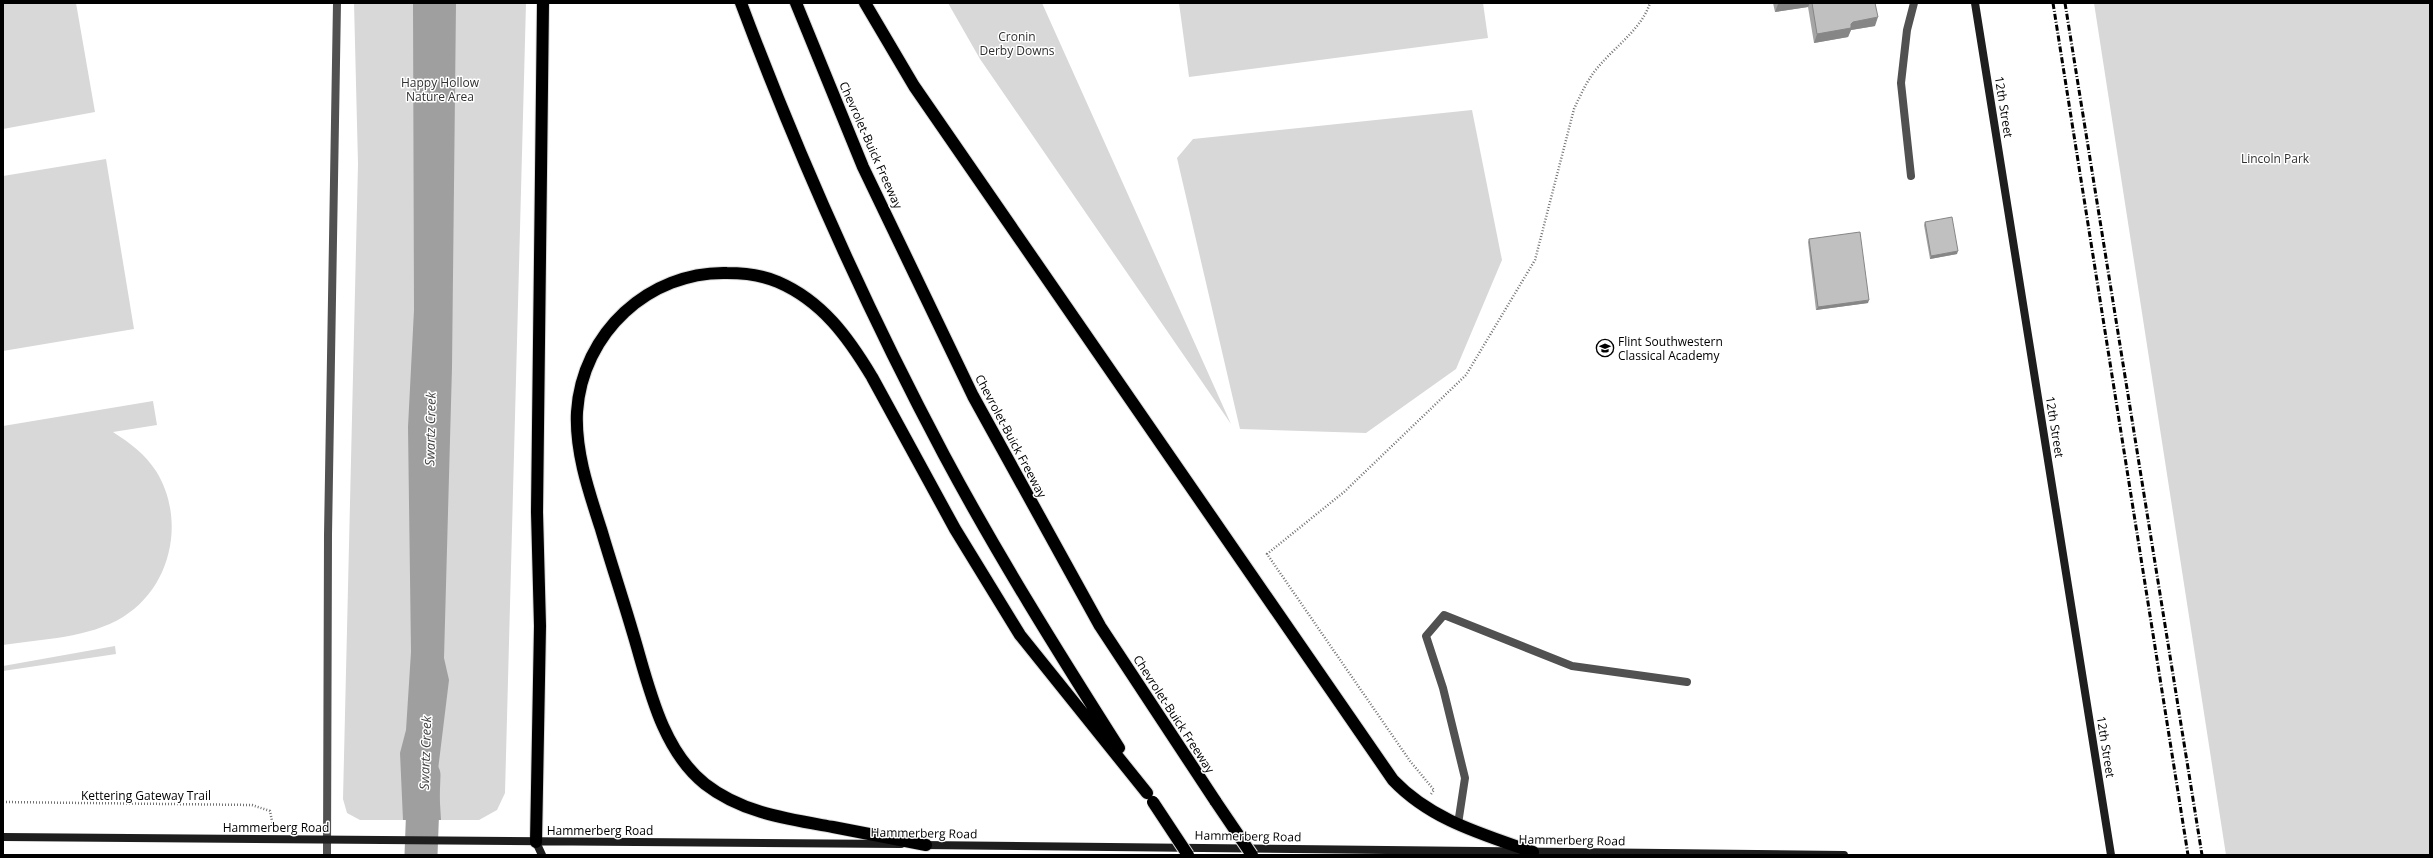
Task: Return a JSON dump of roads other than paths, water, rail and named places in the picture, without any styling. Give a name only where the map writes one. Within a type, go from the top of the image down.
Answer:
[{"type":"highway","points":[[536,842],[540,626],[537,512],[543,3]]},
{"type":"highway","points":[[741,3],[795,141],[868,301],[944,455],[1034,612],[1150,798],[1188,855]]},
{"type":"highway","name":"Chevrolet-Buick Freeway","points":[[796,3],[863,167],[973,396],[1100,626],[1252,855]]},
{"type":"highway","points":[[865,3],[914,86],[1379,762],[1407,795],[1421,806],[1458,824],[1533,852]]},
{"type":"highway","points":[[926,845],[777,818],[737,803],[704,783],[690,768],[668,734],[652,696],[589,490],[578,439],[577,411],[588,365],[601,340],[626,310],[644,296],[664,285],[710,272],[756,275],[777,281],[797,292],[814,303],[831,318],[858,353],[956,529],[1020,635],[1150,798]]},
{"type":"street","name":"12th Street","points":[[1975,3],[2111,855]]},
{"type":"street","name":"Hammerberg Road","points":[[3,838],[386,840],[1844,855]]},
{"type":"street","points":[[536,842],[542,855]]},
{"type":"lane","points":[[327,855],[328,535],[337,3]]},
{"type":"lane","points":[[1911,176],[1901,83],[1907,30],[1914,3]]},
{"type":"lane","points":[[1458,824],[1465,778],[1443,688],[1426,636],[1444,615],[1572,666],[1687,682]]},
{"type":"water","points":[[413,3],[456,3],[452,367],[444,658],[449,680],[438,770],[441,820],[403,820],[400,753],[406,730],[411,652],[408,427],[414,310]]},
{"type":"waterway","name":"Swartz Creek","points":[[421,855],[424,775]]},
{"type":"railway","points":[[2053,3],[2188,855]]},
{"type":"railway","points":[[2065,3],[2202,855]]},
{"type":"place","name":"Flint Southwestern Classical Academy","points":[[1605,348]]},
{"type":"park label","name":"Cronin Derby Downs","points":[[1017,43]]},
{"type":"park label","name":"Happy Hollow Nature Area","points":[[440,89]]},
{"type":"park label","name":"Lincoln Park","points":[[2275,158]]}]
